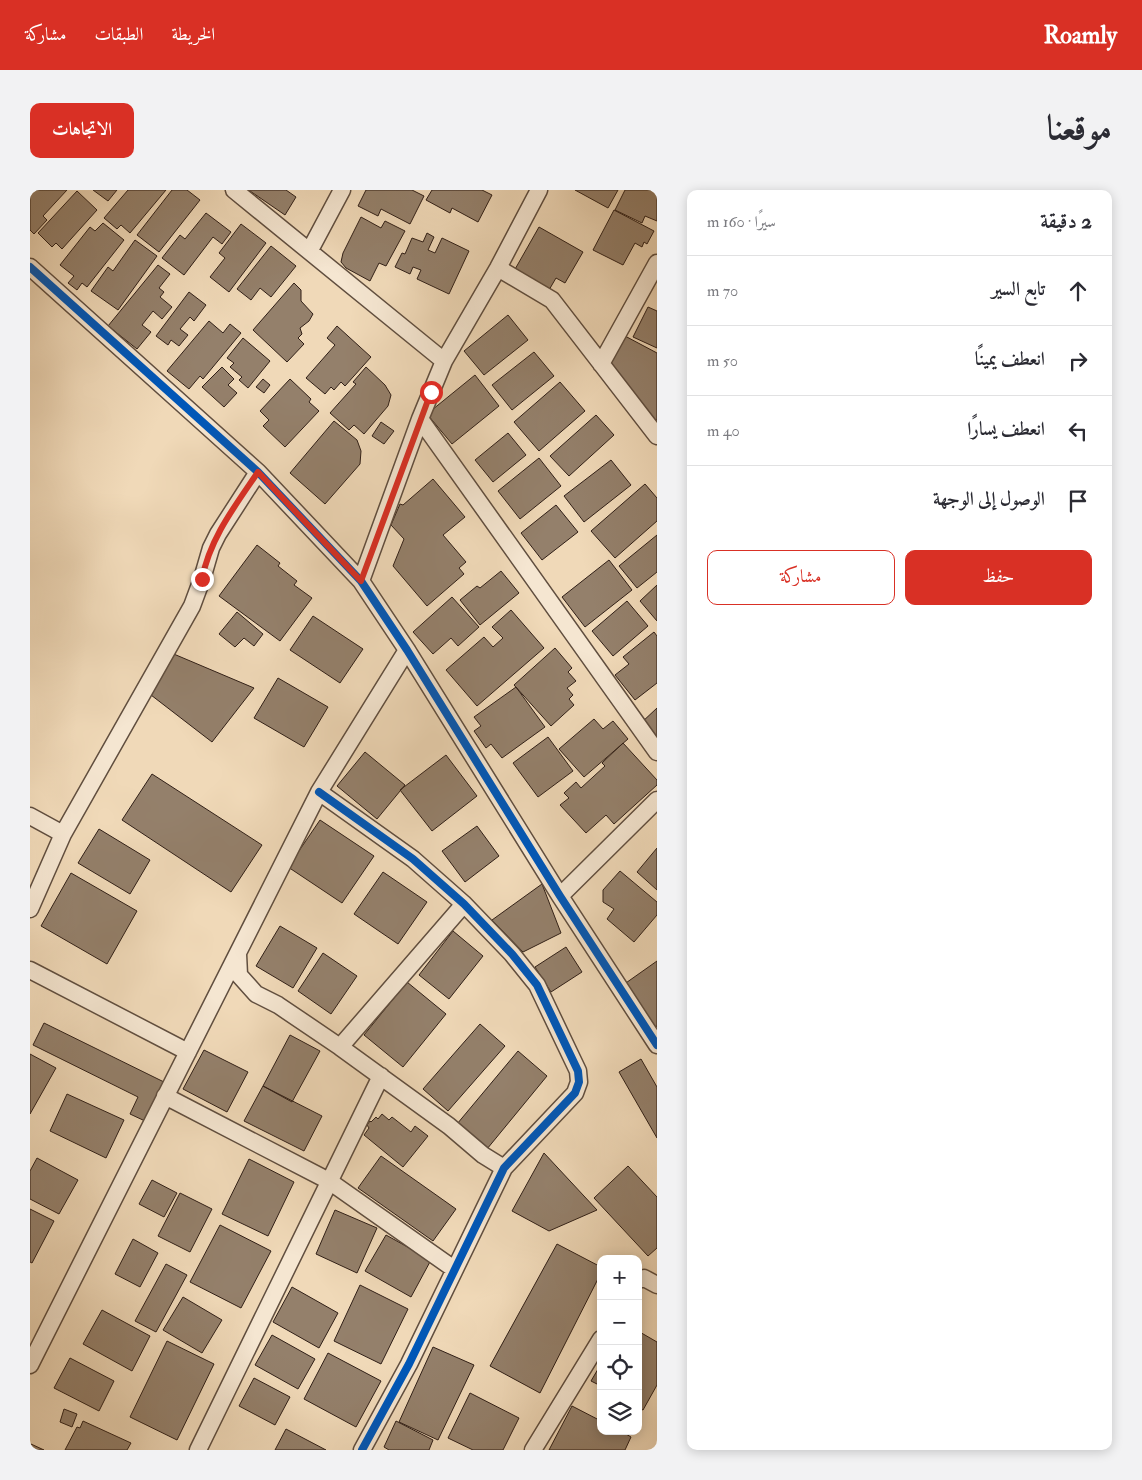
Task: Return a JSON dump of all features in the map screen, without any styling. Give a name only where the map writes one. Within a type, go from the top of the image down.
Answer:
[{"type":"street","points":[[234,190],[444,361]]},
{"type":"street","points":[[310,250],[342,190]]},
{"type":"street","points":[[361,581],[420,419],[444,361],[498,268],[539,190]]},
{"type":"street","points":[[601,364],[657,263]]},
{"type":"street","points":[[30,267],[258,472],[361,581],[407,650],[560,896],[657,1045]]},
{"type":"street","points":[[498,268],[552,300],[657,436]]},
{"type":"street","points":[[420,419],[657,752]]},
{"type":"street","points":[[30,909],[63,834],[192,606],[211,548],[218,534],[258,472]]},
{"type":"street","points":[[30,1365],[319,792],[407,650]]},
{"type":"street","points":[[319,792],[413,859],[464,904],[512,954],[537,984],[578,1071],[579,1082],[575,1093],[504,1168],[409,1364],[362,1450]]},
{"type":"street","points":[[560,896],[657,800]]},
{"type":"street","points":[[30,816],[63,834]]},
{"type":"street","points":[[340,1047],[464,904]]},
{"type":"street","points":[[238,954],[239,975],[256,994],[278,1005],[340,1047],[504,1168]]},
{"type":"street","points":[[30,970],[188,1052]]},
{"type":"street","points":[[198,1450],[381,1076]]},
{"type":"street","points":[[165,1096],[329,1181],[454,1269]]},
{"type":"street","points":[[642,1279],[657,1285]]},
{"type":"street","points":[[533,1450],[597,1345]]},
{"type":"building","points":[[30,190],[67,190],[43,216],[47,220],[34,234],[30,230]]},
{"type":"building","points":[[93,190],[117,190],[108,201]]},
{"type":"building","points":[[128,190],[166,190],[130,233],[121,225],[117,229],[104,218]]},
{"type":"building","points":[[172,190],[187,190],[200,200],[159,252],[137,235]]},
{"type":"building","points":[[240,190],[286,190],[296,197],[285,215],[250,191],[247,195]]},
{"type":"building","points":[[366,190],[412,190],[424,196],[410,224],[381,209],[378,216],[358,206]]},
{"type":"building","points":[[432,190],[482,190],[492,195],[478,222],[452,208],[450,213],[426,200]]},
{"type":"building","points":[[575,190],[618,190],[608,208]]},
{"type":"building","points":[[625,190],[657,190],[657,221],[645,216],[642,223],[615,210]]},
{"type":"building","points":[[77,191],[97,210],[62,249],[56,243],[52,247],[38,233]]},
{"type":"building","points":[[614,210],[654,231],[647,244],[644,242],[642,247],[635,243],[623,265],[593,250]]},
{"type":"building","points":[[206,213],[231,232],[222,244],[213,237],[184,275],[162,258],[180,235],[185,239]]},
{"type":"building","points":[[361,217],[381,228],[385,221],[405,231],[386,266],[379,263],[370,281],[346,268],[341,262],[343,253]]},
{"type":"building","points":[[103,223],[124,240],[87,287],[82,283],[77,290],[68,283],[74,276],[60,265],[90,227],[95,231]]},
{"type":"building","points":[[241,224],[266,243],[229,292],[210,277],[225,258],[219,253]]},
{"type":"building","points":[[539,227],[583,252],[565,283],[556,278],[549,290],[514,271]]},
{"type":"building","points":[[427,233],[434,237],[428,250],[435,253],[442,238],[469,251],[449,294],[417,279],[421,270],[413,267],[410,274],[395,267],[402,253],[405,254],[412,238],[423,242]]},
{"type":"building","points":[[135,240],[157,256],[118,310],[91,291],[108,267],[113,271]]},
{"type":"building","points":[[271,246],[296,266],[271,297],[260,288],[251,300],[237,289]]},
{"type":"building","points":[[158,265],[170,274],[159,288],[164,292],[160,297],[172,307],[162,319],[153,311],[142,325],[151,332],[137,349],[108,326]]},
{"type":"building","points":[[294,283],[301,290],[301,301],[313,314],[309,321],[300,328],[302,334],[298,338],[304,344],[287,362],[253,330]]},
{"type":"building","points":[[189,292],[206,305],[194,321],[190,317],[180,329],[188,335],[179,346],[171,340],[168,345],[156,336]]},
{"type":"building","points":[[648,307],[657,311],[657,348],[633,337]]},
{"type":"building","points":[[508,315],[528,340],[484,375],[464,351]]},
{"type":"building","points":[[209,321],[223,333],[230,324],[241,333],[203,379],[200,376],[189,389],[167,371]]},
{"type":"building","points":[[337,326],[371,357],[345,386],[341,382],[334,390],[331,387],[325,394],[306,378],[335,345],[327,338]]},
{"type":"building","points":[[625,336],[657,353],[657,419],[652,428],[608,369]]},
{"type":"building","points":[[243,338],[270,361],[248,388],[239,380],[242,377],[230,367],[234,363],[227,358]]},
{"type":"building","points":[[534,352],[554,376],[512,410],[492,385]]},
{"type":"building","points":[[222,367],[234,379],[228,385],[237,393],[224,407],[202,387]]},
{"type":"building","points":[[366,367],[385,385],[391,395],[388,406],[364,434],[354,425],[349,430],[330,413],[356,384],[353,382]]},
{"type":"building","points":[[475,375],[499,406],[452,444],[427,414]]},
{"type":"building","points":[[263,379],[270,385],[264,393],[256,387]]},
{"type":"building","points":[[290,379],[311,399],[309,402],[319,411],[285,447],[263,426],[269,420],[260,411]]},
{"type":"building","points":[[560,382],[585,411],[539,451],[514,422]]},
{"type":"building","points":[[596,415],[614,435],[569,476],[550,456]]},
{"type":"building","points":[[334,421],[357,440],[361,451],[360,464],[325,504],[290,473]]},
{"type":"building","points":[[381,422],[394,431],[384,444],[372,436]]},
{"type":"building","points":[[508,433],[526,455],[493,482],[475,460]]},
{"type":"building","points":[[539,458],[561,486],[520,519],[498,491]]},
{"type":"building","points":[[611,460],[631,485],[584,522],[564,496]]},
{"type":"building","points":[[433,479],[465,517],[443,535],[466,562],[459,568],[464,574],[427,606],[393,566],[404,539],[391,525],[400,504],[403,505]]},
{"type":"building","points":[[645,484],[657,498],[657,521],[615,558],[591,531]]},
{"type":"building","points":[[556,505],[578,532],[542,560],[521,533]]},
{"type":"building","points":[[657,535],[657,572],[637,588],[619,566]]},
{"type":"building","points":[[257,545],[280,563],[278,566],[297,581],[294,585],[312,598],[280,641],[219,596]]},
{"type":"building","points":[[609,560],[632,590],[585,627],[562,597]]},
{"type":"building","points":[[501,571],[519,593],[480,625],[460,600],[477,586],[480,588]]},
{"type":"building","points":[[657,585],[657,621],[640,601]]},
{"type":"building","points":[[452,597],[479,627],[458,646],[451,638],[433,654],[413,632]]},
{"type":"building","points":[[627,601],[648,626],[613,656],[592,631]]},
{"type":"building","points":[[511,610],[544,648],[477,706],[446,670],[484,637],[493,647],[503,638],[492,627]]},
{"type":"building","points":[[237,612],[263,634],[254,646],[244,638],[235,647],[219,634]]},
{"type":"building","points":[[313,616],[363,649],[340,683],[290,650]]},
{"type":"building","points":[[654,632],[657,636],[657,683],[635,700],[615,675],[629,664],[623,657]]},
{"type":"building","points":[[555,648],[572,668],[568,672],[576,681],[567,688],[573,695],[569,699],[574,705],[551,726],[514,685]]},
{"type":"building","points":[[169,652],[254,688],[212,742],[151,695]]},
{"type":"building","points":[[278,678],[328,707],[304,747],[254,718]]},
{"type":"building","points":[[516,687],[545,727],[502,758],[491,744],[486,748],[474,731],[481,726],[474,717]]},
{"type":"building","points":[[657,708],[657,741],[641,723]]},
{"type":"building","points":[[594,719],[603,729],[613,721],[628,739],[584,777],[559,749]]},
{"type":"building","points":[[548,737],[573,771],[538,797],[513,763]]},
{"type":"building","points":[[623,743],[657,780],[657,785],[614,824],[606,815],[586,833],[560,805],[569,798],[564,793],[576,782],[581,788],[605,766],[602,763]]},
{"type":"building","points":[[365,752],[405,785],[377,819],[337,786]]},
{"type":"building","points":[[446,755],[477,796],[432,831],[400,790]]},
{"type":"building","points":[[152,774],[262,845],[231,892],[122,820]]},
{"type":"building","points":[[320,820],[374,856],[342,903],[288,867]]},
{"type":"building","points":[[477,826],[499,856],[465,882],[442,851]]},
{"type":"building","points":[[99,829],[150,860],[130,894],[78,863]]},
{"type":"building","points":[[657,848],[657,890],[637,872]]},
{"type":"building","points":[[620,871],[657,902],[657,915],[634,942],[607,919],[614,909],[603,902],[603,890]]},
{"type":"building","points":[[383,872],[427,902],[398,944],[354,914]]},
{"type":"building","points":[[71,873],[137,911],[107,964],[41,926]]},
{"type":"building","points":[[542,884],[561,933],[523,952],[492,920]]},
{"type":"building","points":[[280,926],[317,948],[293,988],[256,966]]},
{"type":"building","points":[[453,931],[483,956],[449,999],[419,975]]},
{"type":"building","points":[[566,947],[582,972],[551,992],[535,967]]},
{"type":"building","points":[[323,953],[357,976],[331,1014],[298,991]]},
{"type":"building","points":[[657,961],[657,1026],[654,1028],[623,985]]},
{"type":"building","points":[[407,982],[446,1014],[403,1067],[364,1035]]},
{"type":"building","points":[[44,1023],[164,1082],[145,1121],[130,1114],[138,1097],[33,1045]]},
{"type":"building","points":[[480,1024],[505,1046],[448,1111],[423,1089]]},
{"type":"building","points":[[290,1035],[320,1051],[292,1102],[263,1086]]},
{"type":"building","points":[[204,1050],[248,1072],[227,1112],[183,1089]]},
{"type":"building","points":[[518,1051],[547,1076],[487,1149],[457,1124]]},
{"type":"building","points":[[30,1054],[56,1068],[30,1114]]},
{"type":"building","points":[[641,1059],[657,1087],[657,1138],[619,1072]]},
{"type":"building","points":[[263,1086],[322,1116],[304,1151],[244,1121]]},
{"type":"building","points":[[67,1094],[124,1120],[106,1158],[50,1131]]},
{"type":"building","points":[[382,1114],[389,1120],[392,1117],[411,1132],[415,1126],[428,1136],[403,1167],[364,1135],[369,1128],[367,1125],[370,1121],[376,1117],[378,1119]]},
{"type":"building","points":[[544,1153],[597,1210],[549,1231],[512,1211]]},
{"type":"building","points":[[381,1156],[456,1209],[433,1241],[358,1188]]},
{"type":"building","points":[[37,1158],[78,1180],[59,1214],[30,1199],[30,1171]]},
{"type":"building","points":[[249,1159],[294,1182],[268,1236],[222,1214]]},
{"type":"building","points":[[628,1166],[657,1197],[657,1248],[648,1256],[594,1198]]},
{"type":"building","points":[[152,1180],[177,1193],[164,1217],[139,1204]]},
{"type":"building","points":[[180,1193],[212,1209],[190,1252],[158,1236]]},
{"type":"building","points":[[30,1209],[54,1221],[32,1263],[30,1262]]},
{"type":"building","points":[[335,1210],[377,1228],[357,1273],[316,1254]]},
{"type":"building","points":[[220,1225],[271,1251],[241,1308],[190,1282]]},
{"type":"building","points":[[386,1235],[431,1260],[411,1297],[365,1271]]},
{"type":"building","points":[[133,1239],[158,1253],[140,1287],[115,1274]]},
{"type":"building","points":[[557,1244],[597,1265],[597,1281],[540,1393],[490,1366]]},
{"type":"building","points":[[166,1264],[187,1275],[156,1332],[135,1321]]},
{"type":"building","points":[[360,1285],[408,1309],[381,1364],[334,1341]]},
{"type":"building","points":[[292,1287],[338,1313],[319,1348],[273,1322]]},
{"type":"building","points":[[183,1297],[222,1320],[202,1353],[163,1330]]},
{"type":"building","points":[[102,1310],[150,1336],[132,1371],[83,1344]]},
{"type":"building","points":[[642,1333],[657,1342],[657,1385],[643,1410]]},
{"type":"building","points":[[272,1335],[315,1359],[298,1389],[255,1365]]},
{"type":"building","points":[[167,1341],[214,1364],[177,1440],[130,1417]]},
{"type":"building","points":[[433,1347],[474,1365],[438,1440],[399,1422]]},
{"type":"building","points":[[328,1353],[381,1381],[356,1427],[304,1399]]},
{"type":"building","points":[[70,1358],[114,1381],[99,1411],[54,1388]]},
{"type":"building","points":[[597,1371],[597,1384],[591,1381]]},
{"type":"building","points":[[254,1378],[290,1397],[275,1425],[239,1406]]},
{"type":"building","points":[[470,1393],[519,1418],[503,1450],[473,1450],[448,1438]]},
{"type":"building","points":[[572,1406],[597,1419],[597,1435],[628,1435],[631,1437],[625,1450],[549,1450]]},
{"type":"building","points":[[64,1409],[77,1414],[72,1427],[60,1422]]},
{"type":"building","points":[[83,1421],[131,1443],[127,1450],[65,1450],[77,1427],[80,1428]]},
{"type":"building","points":[[396,1421],[433,1440],[429,1450],[389,1450],[384,1447]]},
{"type":"building","points":[[286,1429],[326,1450],[275,1450]]},
{"type":"building","points":[[31,1444],[44,1450],[30,1450]]},
{"type":"cycle path","points":[[30,267],[258,472],[361,581],[407,650],[560,896],[657,1045]]},
{"type":"cycle path","points":[[319,792],[413,859],[464,904],[512,954],[537,985],[578,1071],[579,1082],[575,1093],[504,1168],[409,1364],[362,1450]]},
{"type":"route","points":[[202,579],[205,563],[218,534],[258,472],[361,581],[431,392]]}]
